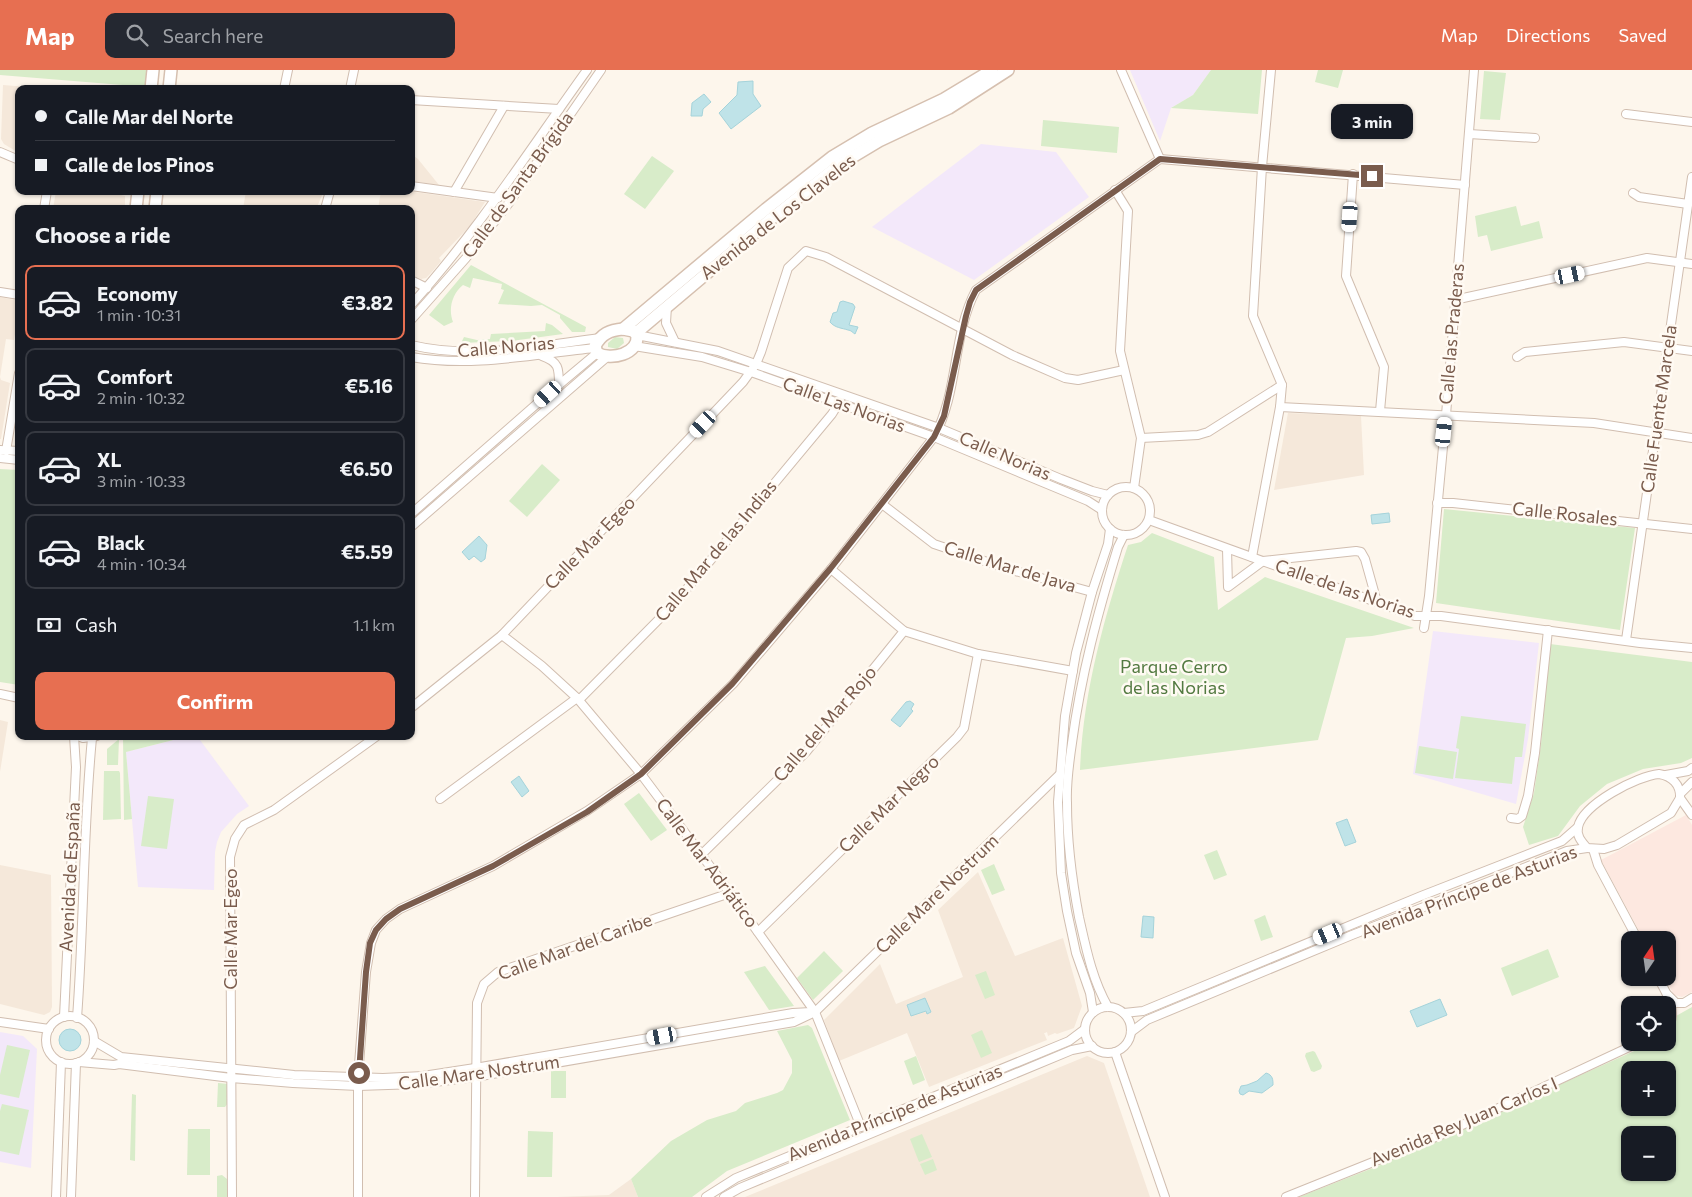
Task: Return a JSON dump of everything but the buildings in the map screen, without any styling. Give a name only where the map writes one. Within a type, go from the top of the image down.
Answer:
[{"type":"street","points":[[151,85],[153,70]]},
{"type":"street","points":[[169,85],[171,70]]},
{"type":"street","points":[[285,85],[288,70]]},
{"type":"street","points":[[351,85],[354,70]]},
{"type":"street","name":"Calle de Santa Brígida","points":[[415,301],[498,198],[587,70]]},
{"type":"street","name":"Calle de Santa Brígida","points":[[415,315],[466,258],[509,203],[601,70]]},
{"type":"street","name":"Avenida de Los Claveles","points":[[622,329],[766,209],[832,157],[872,133],[944,99],[992,70]]},
{"type":"street","name":"Avenida de Los Claveles","points":[[635,338],[667,305],[840,165],[879,142],[950,108],[1008,70]]},
{"type":"street","points":[[1121,70],[1160,159]]},
{"type":"street","points":[[1252,557],[1280,407],[1282,385],[1253,316],[1262,167],[1271,70]]},
{"type":"street","name":"Calle las Praderas","points":[[1424,628],[1446,415],[1474,70]]},
{"type":"street","points":[[415,100],[559,109]]},
{"type":"street","points":[[454,192],[504,106]]},
{"type":"street","points":[[1626,114],[1692,122]]},
{"type":"street","points":[[1469,134],[1535,138]]},
{"type":"street","points":[[0,152],[15,158]]},
{"type":"street","points":[[358,1197],[358,1078],[366,972],[370,943],[376,930],[386,919],[400,909],[493,866],[587,812],[641,774],[732,684],[830,569],[934,437],[944,416],[963,329],[970,302],[976,290],[1160,159],[1465,185]]},
{"type":"street","points":[[1353,174],[1346,276],[1384,366],[1380,411]]},
{"type":"street","name":"Calle Fuente Marcela","points":[[1626,640],[1692,177]]},
{"type":"street","points":[[415,187],[498,198]]},
{"type":"street","points":[[1115,190],[1128,211],[1120,351],[1141,438],[1134,488]]},
{"type":"street","points":[[1633,193],[1639,197],[1688,204]]},
{"type":"street","name":"Calle Mar Egeo","points":[[415,705],[502,635],[743,382],[756,364],[788,268],[806,251],[826,257],[963,329]]},
{"type":"street","points":[[1454,300],[1646,258],[1692,264]]},
{"type":"street","points":[[415,282],[427,288]]},
{"type":"street","points":[[0,292],[15,294]]},
{"type":"street","points":[[667,305],[666,323],[675,342]]},
{"type":"street","points":[[415,523],[600,349],[608,332],[622,329],[630,330],[635,338],[625,354],[618,356],[600,349]]},
{"type":"street","points":[[963,329],[1012,355],[1065,378],[1078,380],[1124,370]]},
{"type":"street","name":"Calle Norias","points":[[635,338],[675,342],[718,351],[939,428],[1061,479],[1108,495]]},
{"type":"street","name":"Calle Las Norias","points":[[635,338],[751,372],[934,437],[1088,501],[1102,510]]},
{"type":"street","points":[[1517,357],[1524,352],[1624,342],[1692,351]]},
{"type":"street","name":"Calle Norias","points":[[415,346],[434,351],[476,353],[600,349]]},
{"type":"street","points":[[415,511],[600,349]]},
{"type":"street","name":"Calle Norias","points":[[415,357],[433,361],[476,361],[600,349]]},
{"type":"street","points":[[540,355],[552,360],[557,366],[559,385]]},
{"type":"street","points":[[1141,438],[1198,435],[1208,432],[1282,385]]},
{"type":"street","points":[[3,450],[15,392]]},
{"type":"street","name":"Calle Mar de las Indias","points":[[440,799],[578,699],[675,603],[839,404],[843,395]]},
{"type":"street","points":[[1280,407],[1594,423],[1692,438]]},
{"type":"street","points":[[0,458],[15,460]]},
{"type":"street","points":[[1120,488],[1134,488],[1141,492],[1149,505],[1148,520],[1139,531],[1124,535],[1110,529],[1106,524],[1102,510],[1108,495],[1120,488]]},
{"type":"street","name":"Calle Rosales","points":[[1437,504],[1453,503],[1692,529]]},
{"type":"street","name":"Calle Mar de Java","points":[[882,504],[934,544],[1008,569],[1092,592]]},
{"type":"street","name":"Calle de las Norias","points":[[1148,520],[1415,616],[1441,616],[1692,648]]},
{"type":"street","points":[[1093,1012],[1090,994],[1076,953],[1066,911],[1061,873],[1058,802],[1065,716],[1073,672],[1092,592],[1108,544],[1110,529]]},
{"type":"street","points":[[1108,1007],[1099,991],[1086,950],[1079,918],[1071,873],[1066,803],[1075,719],[1086,656],[1118,547],[1124,535]]},
{"type":"street","points":[[1227,549],[1228,587],[1263,561],[1356,551],[1362,552],[1377,602]]},
{"type":"street","points":[[830,569],[904,631],[978,654],[1073,672]]},
{"type":"street","points":[[1511,818],[1518,819],[1521,817],[1528,796],[1535,753],[1548,630]]},
{"type":"street","name":"Calle del Mar Rojo","points":[[701,855],[806,752],[904,631]]},
{"type":"street","name":"Calle Mar Adriático","points":[[502,635],[542,666],[578,699],[641,774],[730,893],[815,1012],[861,1127]]},
{"type":"street","name":"Calle Mar Negro","points":[[758,932],[957,738],[964,728],[978,654]]},
{"type":"street","points":[[0,694],[15,697]]},
{"type":"street","name":"Avenida de España","points":[[64,1017],[76,740]]},
{"type":"street","name":"Avenida de España","points":[[77,1018],[94,740]]},
{"type":"street","name":"Calle Mar Egeo","points":[[232,1197],[230,857],[235,839],[244,825],[274,810],[371,740]]},
{"type":"street","name":"Avenida Príncipe de Asturias","points":[[1124,1013],[1143,1011],[1421,896],[1562,842],[1578,827],[1592,807],[1614,791],[1651,775],[1666,775],[1688,771],[1692,768]]},
{"type":"street","name":"Calle Mare Nostrum","points":[[120,1060],[231,1078],[358,1086],[418,1084],[475,1077],[789,1023],[815,1012],[1059,775]]},
{"type":"street","points":[[1666,775],[1674,780],[1678,786],[1680,796],[1692,815]]},
{"type":"street","name":"Avenida Príncipe de Asturias","points":[[1131,1032],[1147,1020],[1567,851],[1604,849],[1617,845],[1671,813],[1680,796],[1692,782]]},
{"type":"street","points":[[1578,827],[1578,835],[1590,849],[1633,931]]},
{"type":"street","name":"Calle Mar del Caribe","points":[[475,1197],[477,1003],[484,984],[498,972],[730,893]]},
{"type":"street","points":[[1663,986],[1676,1003],[1684,1003],[1692,998]]},
{"type":"street","points":[[1103,1007],[1108,1007],[1124,1013],[1128,1019],[1131,1032],[1126,1044],[1115,1052],[1103,1052],[1092,1046],[1087,1039],[1085,1029],[1086,1023],[1093,1012],[1103,1007]]},
{"type":"street","name":"Calle Mare Nostrum","points":[[77,1063],[114,1065],[120,1060],[231,1068],[294,1075],[358,1078],[423,1076],[793,1013],[815,1012]]},
{"type":"street","points":[[64,1017],[77,1018],[84,1021],[89,1027],[94,1041],[90,1054],[77,1063],[61,1062],[51,1054],[48,1048],[46,1042],[49,1029],[52,1024],[64,1017]]},
{"type":"street","points":[[0,1022],[49,1029]]},
{"type":"street","name":"Avenida Príncipe de Asturias","points":[[706,1197],[736,1178],[1069,1041],[1085,1029]]},
{"type":"street","points":[[94,1041],[113,1052],[120,1060]]},
{"type":"street","name":"Avenida Príncipe de Asturias","points":[[724,1197],[740,1188],[1072,1050],[1092,1046]]},
{"type":"street","name":"Avenida Rey Juan Carlos I","points":[[1286,1197],[1443,1134],[1621,1051]]},
{"type":"street","points":[[1115,1052],[1166,1197]]},
{"type":"street","points":[[56,1197],[61,1062]]},
{"type":"street","points":[[71,1197],[77,1063]]},
{"type":"shaded area","points":[[1130,70],[1211,70],[1193,95],[1171,108],[1160,141]]},
{"type":"shaded area","points":[[3,85],[15,86],[15,151],[4,144],[1,139]]},
{"type":"shaded area","points":[[981,144],[1056,152],[1089,197],[974,280],[872,227]]},
{"type":"shaded area","points":[[415,157],[418,159],[439,185],[415,182]]},
{"type":"shaded area","points":[[415,192],[485,202],[470,226],[439,258],[441,261],[426,278],[421,279],[415,276],[415,205],[379,205],[380,195],[415,195]]},
{"type":"shaded area","points":[[55,195],[125,196],[125,205],[54,205]]},
{"type":"shaded area","points":[[245,195],[322,195],[318,205],[244,205]]},
{"type":"shaded area","points":[[0,297],[15,300],[15,334],[14,340],[6,339],[0,377]]},
{"type":"shaded area","points":[[0,377],[1,380],[10,383],[1,439],[0,439]]},
{"type":"shaded area","points":[[1288,413],[1361,416],[1364,475],[1274,490]]},
{"type":"shaded area","points":[[1433,631],[1539,643],[1528,739],[1516,804],[1413,774]]},
{"type":"shaded area","points":[[0,720],[8,722],[0,772]]},
{"type":"shaded area","points":[[173,740],[200,740],[249,806],[237,814],[221,832],[215,852],[214,890],[138,887],[126,752]]},
{"type":"shaded area","points":[[1686,815],[1692,825],[1692,992],[1682,997],[1674,995],[1669,986],[1676,986],[1676,931],[1639,931],[1601,860]]},
{"type":"shaded area","points":[[0,865],[51,875],[52,1007],[50,1012],[44,1015],[0,1004]]},
{"type":"shaded area","points":[[978,872],[1015,956],[1063,938],[1082,1006],[1074,1028],[1048,1036],[1047,1032],[1044,1033],[1047,1040],[929,1087],[907,1033],[839,1061],[824,1020],[880,964],[896,1004],[963,977],[938,910]]},
{"type":"shaded area","points":[[0,1032],[23,1036],[37,1049],[31,1168],[0,1162]]},
{"type":"shaded area","points":[[1087,1056],[1104,1063],[1150,1197],[745,1197]]},
{"type":"shaded area","points":[[631,1179],[638,1197],[557,1197],[609,1195]]},
{"type":"green space","points":[[0,70],[148,70],[147,85],[122,85],[0,75]]},
{"type":"green space","points":[[1211,70],[1262,70],[1258,114],[1171,108],[1193,95]]},
{"type":"green space","points":[[1318,70],[1343,70],[1338,88],[1315,82]]},
{"type":"green space","points":[[1484,71],[1506,73],[1500,120],[1480,119]]},
{"type":"green space","points":[[1043,120],[1119,127],[1117,153],[1041,146]]},
{"type":"green space","points":[[652,156],[674,171],[645,209],[624,194]]},
{"type":"green space","points":[[1516,206],[1521,226],[1539,221],[1543,238],[1491,251],[1487,235],[1478,237],[1475,216]]},
{"type":"green space","points":[[471,265],[586,327],[585,332],[572,332],[560,318],[560,315],[542,305],[498,304],[504,290],[501,289],[502,284],[473,278],[470,288],[463,285],[456,293],[451,307],[453,322],[444,326],[429,315]]},
{"type":"green space","points":[[546,323],[552,325],[563,334],[511,341],[461,343],[464,337],[477,340],[490,339],[491,334],[545,331]]},
{"type":"green space","points":[[615,337],[623,338],[624,343],[617,349],[608,347],[608,343]]},
{"type":"green space","points":[[542,464],[560,480],[527,517],[509,501]]},
{"type":"green space","points":[[0,469],[15,470],[15,684],[0,682]]},
{"type":"green space","points":[[1444,509],[1635,528],[1620,630],[1436,603]]},
{"type":"green space","name":"Parque Cerro de las Norias","points":[[1152,533],[1214,557],[1218,610],[1265,577],[1414,628],[1372,636],[1346,638],[1318,740],[1080,770],[1085,713],[1090,684],[1119,572],[1128,545],[1141,542]]},
{"type":"green space","points":[[1550,644],[1692,662],[1692,758],[1681,763],[1643,769],[1607,784],[1580,806],[1558,836],[1529,845],[1523,827],[1534,793],[1541,744]]},
{"type":"green space","points":[[1461,716],[1526,724],[1522,757],[1515,757],[1512,784],[1455,778],[1459,749],[1456,748]]},
{"type":"green space","points":[[119,740],[118,765],[107,765],[107,749]]},
{"type":"green space","points":[[123,740],[173,740],[126,752],[132,819],[124,820]]},
{"type":"green space","points":[[1419,746],[1457,752],[1453,779],[1415,773]]},
{"type":"green space","points":[[104,771],[119,771],[120,773],[121,819],[103,820]]},
{"type":"green space","points":[[639,793],[667,830],[651,841],[624,804]]},
{"type":"green space","points":[[148,796],[174,799],[167,849],[141,846]]},
{"type":"green space","points":[[1217,850],[1227,875],[1214,880],[1204,855]]},
{"type":"green space","points":[[994,864],[1005,890],[992,895],[981,870]]},
{"type":"green space","points":[[1265,915],[1273,937],[1261,941],[1254,920]]},
{"type":"green space","points":[[1548,949],[1559,977],[1512,996],[1501,968]]},
{"type":"green space","points":[[824,951],[843,971],[813,1000],[797,978]]},
{"type":"green space","points":[[765,966],[794,1006],[769,1010],[744,972]]},
{"type":"green space","points":[[986,971],[995,995],[985,999],[975,975]]},
{"type":"green space","points":[[1692,1007],[1692,1197],[1299,1197],[1383,1164],[1634,1051],[1676,1051],[1676,1016]]},
{"type":"green space","points":[[808,1025],[812,1028],[850,1120],[727,1171],[692,1197],[638,1197],[631,1179],[671,1141],[707,1120],[736,1111],[745,1103],[783,1090],[792,1073],[792,1060],[777,1031]]},
{"type":"green space","points":[[982,1030],[992,1053],[981,1058],[971,1035]]},
{"type":"green space","points":[[7,1045],[30,1050],[19,1098],[0,1094],[0,1075]]},
{"type":"green space","points":[[1313,1051],[1322,1066],[1321,1069],[1314,1072],[1311,1071],[1305,1056],[1306,1053]]},
{"type":"green space","points":[[916,1056],[925,1080],[913,1085],[904,1061]]},
{"type":"green space","points":[[551,1071],[566,1071],[566,1098],[551,1098]]},
{"type":"green space","points":[[218,1083],[228,1084],[228,1103],[225,1107],[217,1107]]},
{"type":"green space","points":[[132,1094],[136,1095],[135,1161],[130,1160]]},
{"type":"green space","points":[[2,1104],[29,1110],[19,1155],[0,1151],[0,1111]]},
{"type":"green space","points":[[188,1129],[210,1129],[210,1175],[187,1175]]},
{"type":"green space","points":[[528,1131],[553,1132],[552,1177],[527,1177]]},
{"type":"green space","points":[[922,1134],[932,1157],[919,1162],[910,1139]]},
{"type":"green space","points":[[933,1159],[937,1170],[925,1175],[920,1164]]},
{"type":"green space","points":[[222,1175],[227,1179],[228,1197],[217,1197],[217,1176]]},
{"type":"water","points":[[753,81],[753,94],[761,106],[731,129],[719,113],[737,95],[738,82]]},
{"type":"water","points":[[704,94],[711,102],[703,109],[702,116],[691,116],[692,103]]},
{"type":"water","points":[[840,302],[853,304],[855,307],[849,325],[858,327],[855,334],[850,330],[836,327],[830,322],[833,313],[837,312]]},
{"type":"water","points":[[1389,513],[1390,522],[1372,524],[1371,515]]},
{"type":"water","points":[[479,536],[487,545],[485,559],[481,562],[474,556],[469,560],[462,552]]},
{"type":"water","points":[[910,701],[914,704],[911,709],[913,711],[900,727],[891,720],[906,702]]},
{"type":"water","points":[[519,776],[529,791],[522,797],[511,782]]},
{"type":"water","points":[[1347,819],[1356,842],[1345,846],[1336,823]]},
{"type":"water","points":[[1143,916],[1154,917],[1153,938],[1141,937]]},
{"type":"water","points":[[925,998],[931,1012],[927,1014],[926,1011],[911,1016],[907,1005]]},
{"type":"water","points":[[1440,999],[1447,1015],[1417,1027],[1410,1011]]},
{"type":"water","points":[[70,1029],[78,1032],[81,1040],[78,1048],[70,1051],[62,1048],[59,1040],[62,1032]]},
{"type":"water","points":[[1266,1073],[1271,1076],[1273,1085],[1262,1093],[1249,1091],[1243,1095],[1240,1094],[1241,1086],[1257,1081]]},
{"type":"route","points":[[359,1073],[366,972],[370,943],[376,930],[386,919],[400,909],[493,866],[587,812],[641,774],[732,684],[830,569],[934,437],[944,416],[966,316],[976,290],[1160,159],[1372,176]]}]
